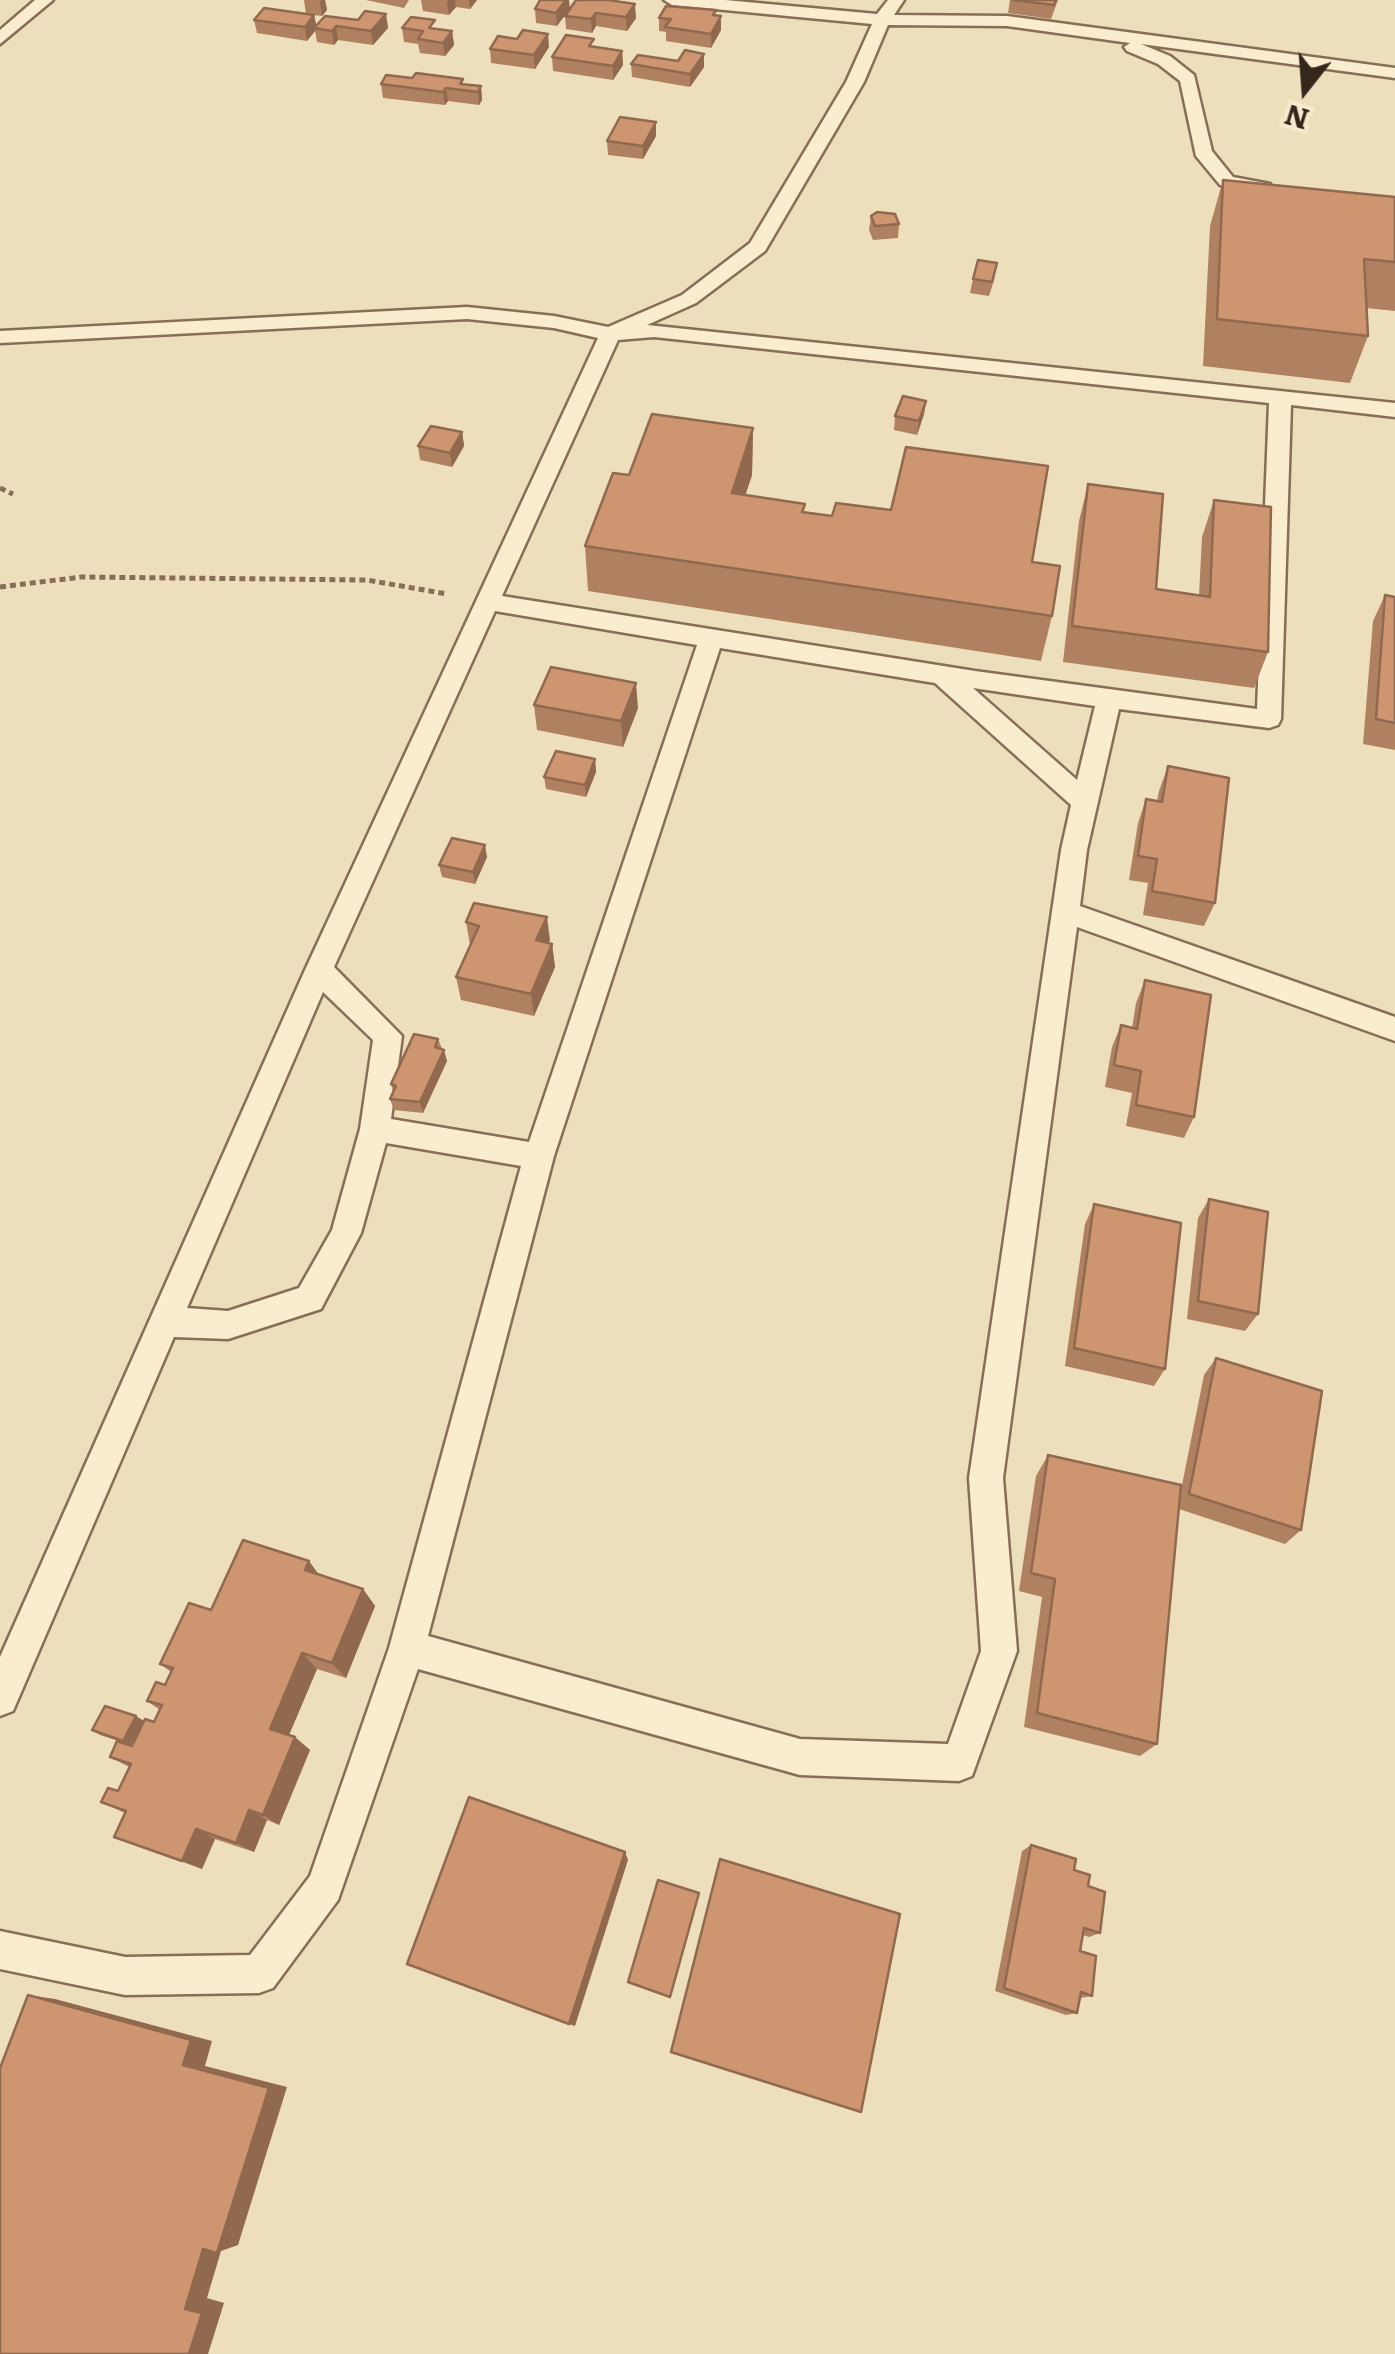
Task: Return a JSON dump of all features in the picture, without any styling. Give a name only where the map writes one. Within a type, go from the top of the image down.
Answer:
[{"type":"lane","points":[[0,39],[45,0]]},
{"type":"lane","points":[[672,0],[889,10],[1007,21],[1395,72]]},
{"type":"lane","points":[[0,1698],[319,970],[610,334],[689,299],[758,247],[855,82],[889,10]]},
{"type":"lane","points":[[1100,34],[1164,60],[1188,79],[1203,152],[1227,181],[1279,192]]},
{"type":"lane","points":[[0,337],[468,313],[554,322],[610,334],[654,331],[1395,410]]},
{"type":"lane","points":[[486,601],[942,675],[1269,719],[1280,400]]},
{"type":"lane","points":[[0,1950],[125,1976],[260,1974],[325,1887],[406,1648],[539,1156],[712,639]]},
{"type":"lane","points":[[942,675],[1082,800]]},
{"type":"lane","points":[[406,1648],[800,1757],[959,1763],[999,1651],[986,1478],[1082,800],[1108,700]]},
{"type":"lane","points":[[1065,912],[1395,1029]]},
{"type":"lane","points":[[168,1322],[228,1324],[310,1300],[346,1233],[375,1129],[388,1036],[319,970]]},
{"type":"lane","points":[[375,1129],[539,1156]]},
{"type":"path","points":[[0,488],[13,494]]},
{"type":"path","points":[[0,587],[80,576],[367,580],[486,601]]},
{"type":"building","points":[[540,0],[566,0],[556,13],[535,9]]},
{"type":"building","points":[[576,0],[635,4],[626,17],[596,13],[591,19],[565,16]]},
{"type":"building","points":[[1013,0],[1056,0],[1054,5]]},
{"type":"building","points":[[666,6],[716,10],[713,15],[721,16],[711,34],[665,27],[671,19],[659,18]]},
{"type":"building","points":[[264,8],[314,15],[305,27],[254,20]]},
{"type":"building","points":[[365,11],[386,14],[371,31],[336,26],[332,31],[314,28],[325,16],[358,20]]},
{"type":"building","points":[[411,17],[435,20],[429,28],[452,31],[443,43],[418,39],[423,31],[402,28]]},
{"type":"building","points":[[523,30],[548,34],[534,55],[490,49],[498,36],[517,39]]},
{"type":"building","points":[[566,35],[594,39],[589,46],[622,51],[613,66],[552,57]]},
{"type":"building","points":[[685,50],[704,54],[690,74],[631,64],[638,55],[678,61]]},
{"type":"building","points":[[416,73],[463,79],[460,84],[481,86],[478,92],[446,88],[443,92],[381,84],[386,75],[412,78]]},
{"type":"building","points":[[620,117],[656,122],[643,146],[607,141]]},
{"type":"building","points":[[1223,180],[1395,197],[1395,262],[1364,259],[1368,336],[1217,319]]},
{"type":"building","points":[[877,212],[895,214],[899,224],[875,226],[871,216]]},
{"type":"building","points":[[978,260],[997,263],[992,282],[973,279]]},
{"type":"building","points":[[903,396],[926,401],[919,421],[895,416]]},
{"type":"building","points":[[652,414],[753,428],[732,493],[805,504],[802,512],[832,516],[836,503],[891,510],[906,447],[1048,466],[1032,562],[1060,566],[1052,616],[585,546],[613,473],[629,475]]},
{"type":"building","points":[[431,426],[462,432],[450,453],[418,446]]},
{"type":"building","points":[[1088,484],[1163,494],[1156,589],[1210,597],[1214,500],[1271,507],[1268,652],[1072,626]]},
{"type":"building","points":[[1385,595],[1395,597],[1395,723],[1376,719]]},
{"type":"building","points":[[551,667],[636,683],[621,721],[534,705]]},
{"type":"building","points":[[556,751],[595,759],[585,785],[544,777]]},
{"type":"building","points":[[1168,766],[1229,778],[1215,903],[1152,891],[1157,859],[1138,856],[1146,799],[1162,802]]},
{"type":"building","points":[[452,838],[485,845],[473,872],[439,865]]},
{"type":"building","points":[[474,903],[547,917],[536,940],[552,944],[531,994],[456,977],[479,926],[466,922]]},
{"type":"building","points":[[1145,980],[1211,995],[1194,1117],[1136,1105],[1141,1071],[1114,1065],[1121,1025],[1137,1029]]},
{"type":"building","points":[[414,1034],[438,1039],[435,1047],[444,1050],[420,1102],[390,1099],[396,1086],[391,1084]]},
{"type":"building","points":[[1209,1199],[1268,1212],[1258,1314],[1198,1301]]},
{"type":"building","points":[[1094,1204],[1181,1223],[1165,1369],[1074,1348]]},
{"type":"building","points":[[1216,1358],[1322,1391],[1301,1530],[1189,1494]]},
{"type":"building","points":[[1048,1455],[1181,1485],[1157,1744],[1037,1713],[1055,1579],[1031,1573]]},
{"type":"building","points":[[243,1540],[309,1561],[305,1570],[363,1589],[332,1663],[302,1653],[270,1729],[295,1737],[263,1815],[249,1810],[236,1843],[196,1829],[182,1861],[114,1837],[126,1811],[101,1802],[108,1788],[118,1791],[131,1764],[110,1757],[117,1741],[132,1746],[145,1719],[154,1722],[162,1705],[147,1701],[156,1682],[165,1685],[173,1668],[160,1664],[189,1603],[211,1610]]},
{"type":"building","points":[[105,1706],[136,1716],[123,1741],[92,1730]]},
{"type":"building","points":[[469,1797],[625,1852],[569,2024],[407,1964]]},
{"type":"building","points":[[1031,1845],[1076,1859],[1074,1870],[1090,1875],[1088,1886],[1105,1892],[1100,1933],[1084,1928],[1080,1951],[1096,1956],[1092,1996],[1081,1992],[1077,2013],[1004,1988]]},
{"type":"building","points":[[720,1859],[900,1914],[861,2112],[671,2052]]},
{"type":"building","points":[[658,1880],[699,1893],[670,1997],[628,1982]]},
{"type":"building","points":[[28,1995],[191,2040],[183,2065],[269,2088],[217,2253],[203,2249],[185,2309],[202,2313],[189,2354],[0,2354],[0,2068]]}]
